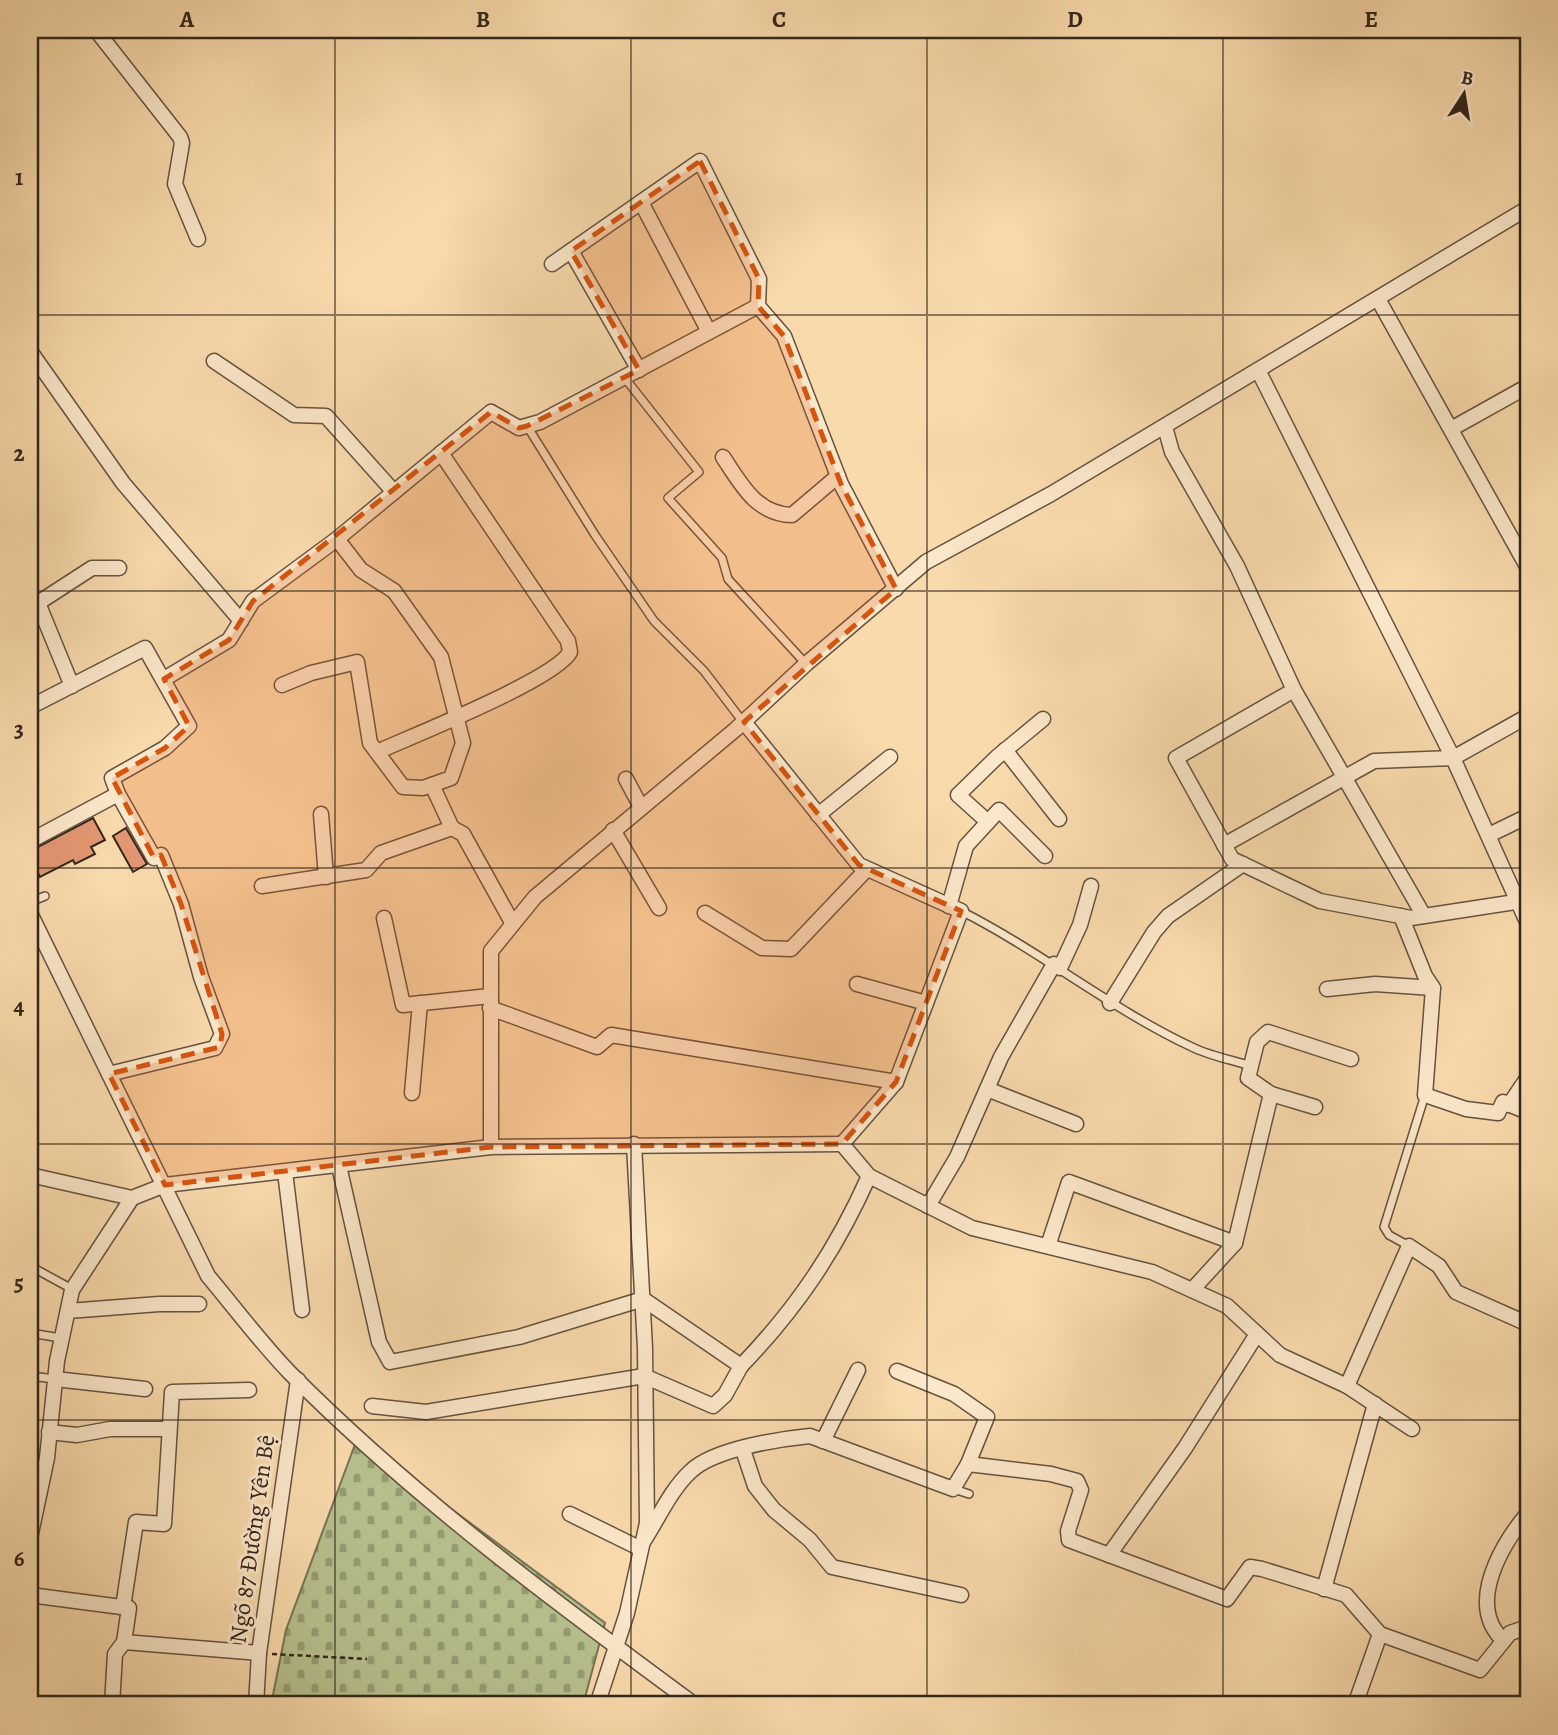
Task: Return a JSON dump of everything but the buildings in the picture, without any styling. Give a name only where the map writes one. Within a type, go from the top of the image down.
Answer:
[{"type":"street","points":[[96,30],[180,137],[182,143],[176,184],[198,239]]},
{"type":"street","points":[[552,264],[700,161],[759,279],[758,306],[784,336],[838,475],[896,589]]},
{"type":"street","points":[[641,202],[709,332]]},
{"type":"street","points":[[491,1147],[491,951],[535,897],[744,722],[806,664],[926,562],[1165,427],[1528,208]]},
{"type":"street","points":[[571,251],[639,370]]},
{"type":"street","points":[[1378,299],[1528,568]]},
{"type":"street","points":[[164,679],[229,640],[253,601],[337,539],[491,412],[519,428],[540,422],[758,306]]},
{"type":"street","points":[[30,351],[123,483],[240,621]]},
{"type":"street","points":[[214,361],[294,415],[326,416],[394,492]]},
{"type":"street","points":[[1258,370],[1489,835],[1525,901],[1528,924]]},
{"type":"street","points":[[1451,429],[1528,386]]},
{"type":"street","points":[[1165,427],[1172,452],[1237,566],[1294,690],[1424,916]]},
{"type":"street","points":[[377,752],[530,682],[561,663],[570,652],[568,641],[441,453]]},
{"type":"street","points":[[723,457],[749,495],[774,514],[792,515],[838,475]]},
{"type":"street","points":[[282,685],[312,673],[357,662],[370,743],[403,787],[423,788],[451,778],[463,743],[441,657],[394,591],[361,570],[337,539]]},
{"type":"street","points":[[72,686],[38,603],[92,568],[119,568]]},
{"type":"street","points":[[30,707],[145,648],[189,726],[165,747],[112,778],[118,794],[154,858],[161,855],[181,904],[201,976],[222,1034],[215,1048],[109,1074]]},
{"type":"street","points":[[1294,690],[1176,758],[1232,859],[1320,901],[1401,916],[1424,916],[1525,901]]},
{"type":"street","points":[[1224,845],[1374,761],[1453,758],[1528,716]]},
{"type":"street","points":[[988,822],[958,795],[1005,750],[1043,719]]},
{"type":"street","points":[[744,722],[859,865],[955,909]]},
{"type":"street","points":[[1005,750],[1059,819]]},
{"type":"street","points":[[818,815],[890,757]]},
{"type":"street","points":[[626,779],[641,807]]},
{"type":"street","points":[[432,785],[452,828],[463,834],[513,925]]},
{"type":"street","points":[[30,841],[118,794]]},
{"type":"street","points":[[30,1175],[132,1198],[165,1185],[491,1147],[842,1144],[896,1083],[926,1003],[955,909],[966,846],[999,810],[1045,856]]},
{"type":"street","points":[[321,814],[326,877]]},
{"type":"street","points":[[1489,835],[1528,816]]},
{"type":"street","points":[[262,887],[366,870],[381,853],[452,828]]},
{"type":"street","points":[[612,830],[659,908]]},
{"type":"street","points":[[1110,1003],[1154,932],[1168,916],[1243,864]]},
{"type":"street","points":[[705,914],[762,948],[791,948],[867,869]]},
{"type":"street","points":[[928,1206],[957,1157],[1001,1057],[1080,925],[1091,886]]},
{"type":"street","points":[[30,912],[208,1276],[298,1381],[416,1489],[614,1646],[695,1705]]},
{"type":"street","points":[[1401,916],[1425,976],[1433,988],[1425,1095],[1466,1109],[1498,1113],[1503,1102],[1528,1112]]},
{"type":"street","points":[[384,918],[403,1005],[490,1002],[597,1047],[611,1035],[896,1083]]},
{"type":"street","points":[[857,984],[926,1003]]},
{"type":"street","points":[[1327,989],[1375,984],[1433,988]]},
{"type":"street","points":[[412,1093],[420,1003]]},
{"type":"street","points":[[1315,1107],[1271,1094],[1248,1078],[1257,1042],[1268,1032],[1350,1059]]},
{"type":"street","points":[[1509,1105],[1528,1077]]},
{"type":"street","points":[[987,1089],[1076,1124]]},
{"type":"street","points":[[1192,1290],[1235,1243],[1271,1094]]},
{"type":"street","points":[[597,1705],[626,1613],[639,1548],[647,1523],[643,1299],[634,1144]]},
{"type":"street","points":[[842,1144],[869,1176],[972,1228],[1152,1272],[1227,1306],[1280,1355],[1347,1386],[1412,1429]]},
{"type":"street","points":[[339,1166],[379,1342],[390,1362],[519,1337],[643,1299]]},
{"type":"street","points":[[285,1172],[302,1310]]},
{"type":"street","points":[[372,1406],[426,1412],[644,1376],[713,1406],[725,1395],[741,1366],[781,1324],[845,1231],[869,1176]]},
{"type":"street","points":[[1048,1247],[1069,1181],[1235,1243]]},
{"type":"street","points":[[30,1538],[72,1290],[132,1198]]},
{"type":"street","points":[[1347,1386],[1409,1246],[1439,1266],[1456,1292],[1528,1324]]},
{"type":"street","points":[[643,1299],[741,1366]]},
{"type":"street","points":[[68,1311],[159,1304],[199,1304]]},
{"type":"street","points":[[1109,1555],[1185,1448],[1257,1334]]},
{"type":"street","points":[[823,1441],[858,1370]]},
{"type":"street","points":[[639,1548],[681,1482],[692,1470],[707,1460],[785,1438],[810,1436],[953,1489],[968,1464],[987,1417],[954,1394],[897,1371]]},
{"type":"street","points":[[55,1379],[145,1389]]},
{"type":"street","name":"Ngõ 87 Đường Yên Bệ","points":[[256,1705],[259,1653],[298,1381]]},
{"type":"street","points":[[123,1607],[136,1522],[164,1524],[167,1429],[172,1392],[248,1390]]},
{"type":"street","points":[[1324,1589],[1375,1404]]},
{"type":"street","points":[[50,1432],[77,1435],[110,1429],[167,1429]]},
{"type":"street","points":[[743,1450],[755,1486],[774,1510],[810,1540],[832,1567],[961,1595]]},
{"type":"street","points":[[968,1464],[1051,1474],[1077,1481],[1081,1490],[1067,1536],[1069,1540],[1227,1599],[1250,1567],[1346,1595],[1380,1634],[1480,1670],[1510,1633],[1528,1627]]},
{"type":"street","points":[[1503,1641],[1490,1622],[1487,1597],[1498,1559],[1528,1513]]},
{"type":"street","points":[[570,1514],[639,1548]]},
{"type":"street","points":[[30,1595],[129,1608],[124,1642],[115,1654],[112,1705]]},
{"type":"street","points":[[1355,1705],[1380,1634]]},
{"type":"street","points":[[124,1642],[259,1653]]},
{"type":"lane","points":[[624,377],[699,472],[668,498],[722,558],[728,579],[806,664]]},
{"type":"lane","points":[[527,426],[595,535],[654,621],[704,671],[744,722]]},
{"type":"lane","points":[[30,912],[45,896]]},
{"type":"lane","points":[[955,909],[1057,966],[1110,1003],[1195,1049],[1251,1066]]},
{"type":"lane","points":[[1409,1246],[1389,1236],[1384,1227],[1425,1095]]},
{"type":"lane","points":[[30,1266],[72,1290]]},
{"type":"lane","points":[[30,1333],[62,1339]]},
{"type":"lane","points":[[30,1376],[55,1379]]},
{"type":"lane","points":[[953,1489],[969,1494]]},
{"type":"path","points":[[259,1653],[367,1659]]},
{"type":"highlighted area","points":[[700,161],[759,279],[758,306],[784,336],[841,484],[896,589],[744,722],[859,865],[961,911],[896,1082],[842,1144],[491,1147],[165,1185],[109,1074],[220,1047],[222,1034],[181,904],[161,855],[154,858],[112,778],[165,748],[189,726],[164,679],[229,640],[253,601],[491,412],[519,428],[527,426],[639,370],[571,251]]},
{"type":"green space","points":[[357,1439],[605,1623],[583,1705],[271,1705],[286,1630]]}]
